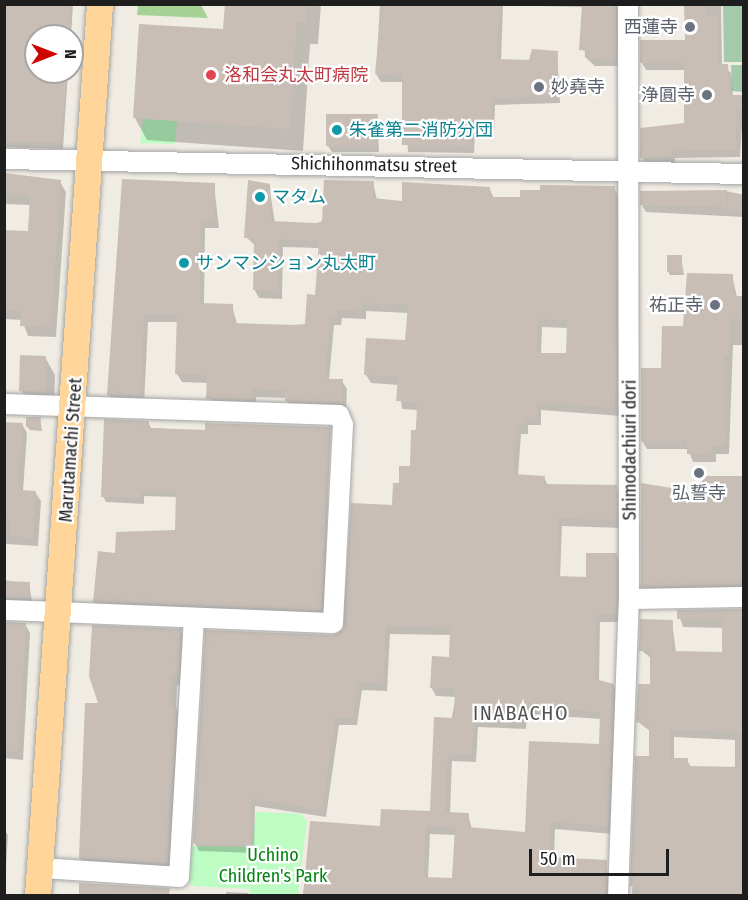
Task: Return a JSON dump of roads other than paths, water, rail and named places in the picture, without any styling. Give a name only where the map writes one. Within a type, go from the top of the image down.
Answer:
[{"type":"main road","name":"Marutamachi Street","points":[[38,896],[74,406],[100,4]]},
{"type":"street","name":"Shimodachiuri dori","points":[[618,896],[629,599],[628,4]]},
{"type":"street","name":"Shichihonmatsu street","points":[[4,159],[744,174]]},
{"type":"street","points":[[4,404],[339,415],[333,622],[4,610]]},
{"type":"street","points":[[629,599],[744,597]]},
{"type":"street","points":[[41,868],[179,877],[194,618]]},
{"type":"place","name":"西蓮寺","points":[[690,27]]},
{"type":"place","name":"洛和会丸太町病院","points":[[211,75]]},
{"type":"place","name":"妙堯寺","points":[[539,87]]},
{"type":"place","name":"浄圓寺","points":[[707,95]]},
{"type":"place","name":"朱雀第二消防分団","points":[[337,130]]},
{"type":"place","name":"マタム","points":[[260,197]]},
{"type":"place","name":"サンマンション丸太町","points":[[184,263]]},
{"type":"place","name":"祐正寺","points":[[715,305]]},
{"type":"place","name":"弘誓寺","points":[[699,473]]},
{"type":"district","name":"INABACHO","points":[[521,713]]},
{"type":"park label","name":"Uchino Children's Park","points":[[273,866]]}]
